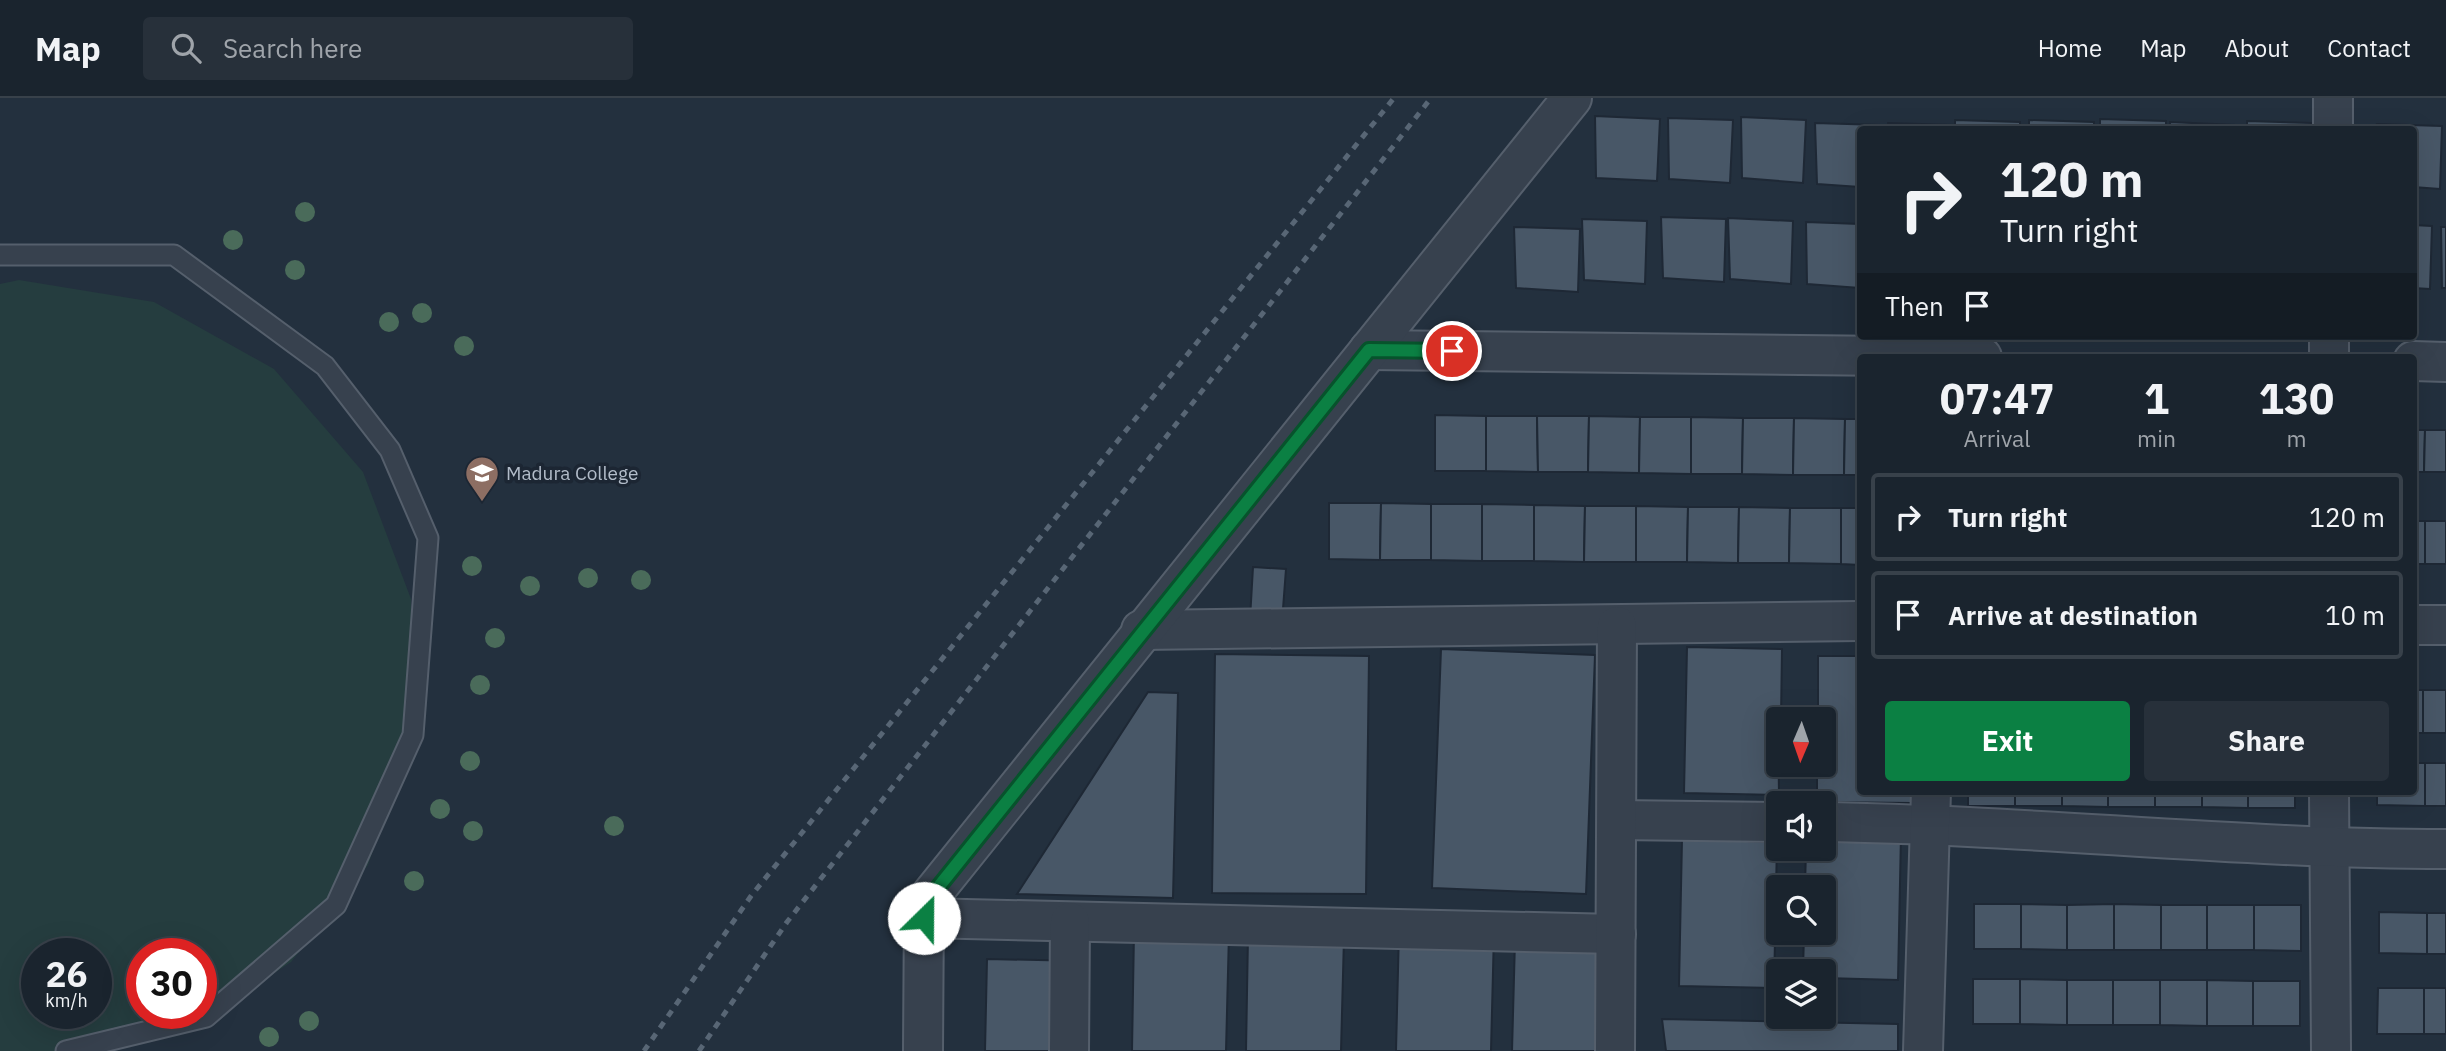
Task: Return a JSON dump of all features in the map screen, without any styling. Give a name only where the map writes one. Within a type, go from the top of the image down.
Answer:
[{"type":"street","points":[[923,1051],[924,905],[1141,630],[1572,98]]},
{"type":"street","points":[[2333,98],[2333,126]]},
{"type":"street","points":[[1369,350],[1857,356]]},
{"type":"street","points":[[2417,362],[2446,362]]},
{"type":"street","points":[[1141,630],[1857,621]]},
{"type":"street","points":[[2417,625],[2446,625]]},
{"type":"street","points":[[1615,1051],[1617,626]]},
{"type":"street","points":[[2329,795],[2331,1051]]},
{"type":"street","points":[[1923,1051],[1930,807]]},
{"type":"street","points":[[1836,820],[1930,807],[2330,849],[2446,849]]},
{"type":"street","points":[[1617,820],[1766,822]]},
{"type":"street","points":[[924,918],[1616,934]]},
{"type":"street","points":[[1069,1051],[1070,922]]},
{"type":"lane","points":[[0,255],[174,255],[325,366],[390,450],[428,538],[413,736],[336,905],[206,1017],[66,1051]]},
{"type":"green space","points":[[19,280],[154,302],[274,369],[363,472],[411,599],[413,735],[368,865],[291,962],[217,1010],[217,938],[126,938],[126,1029],[189,1029],[109,1051],[0,1051],[0,284]]},
{"type":"building","points":[[1595,116],[1660,119],[1657,181],[1596,178]]},
{"type":"building","points":[[1741,117],[1806,120],[1803,183],[1742,178]]},
{"type":"building","points":[[1668,118],[1733,120],[1730,183],[1669,179]]},
{"type":"building","points":[[2100,119],[2166,121],[2166,126],[2100,126]]},
{"type":"building","points":[[1955,120],[2020,122],[2020,126],[1955,126]]},
{"type":"building","points":[[2029,120],[2094,122],[2094,126],[2029,126]]},
{"type":"building","points":[[2247,121],[2312,123],[2312,126],[2247,126]]},
{"type":"building","points":[[2170,122],[2235,125],[2235,126],[2170,126]]},
{"type":"building","points":[[1815,123],[1880,125],[1857,126],[1857,187],[1817,184]]},
{"type":"building","points":[[1888,123],[1953,125],[1953,126],[1888,126]]},
{"type":"building","points":[[2377,124],[2442,126],[2440,189],[2417,187],[2417,126]]},
{"type":"building","points":[[1661,217],[1726,219],[1724,282],[1663,278]]},
{"type":"building","points":[[1728,218],[1793,221],[1791,284],[1730,279]]},
{"type":"building","points":[[1582,219],[1647,221],[1645,284],[1584,280]]},
{"type":"building","points":[[1806,222],[1857,224],[1857,288],[1807,284]]},
{"type":"building","points":[[2417,225],[2432,226],[2430,289],[2417,288]]},
{"type":"building","points":[[1514,227],[1580,229],[1578,292],[1516,288]]},
{"type":"building","points":[[2441,227],[2446,227],[2446,288],[2442,288]]},
{"type":"building","points":[[1435,415],[1486,416],[1486,471],[1435,471]]},
{"type":"building","points":[[1486,416],[1537,416],[1538,472],[1486,471]]},
{"type":"building","points":[[1537,416],[1589,416],[1588,472],[1538,472]]},
{"type":"building","points":[[1589,416],[1640,417],[1639,473],[1588,472]]},
{"type":"building","points":[[1640,417],[1691,417],[1691,474],[1639,473]]},
{"type":"building","points":[[1691,417],[1743,418],[1742,474],[1691,474]]},
{"type":"building","points":[[1743,418],[1794,418],[1793,475],[1742,474]]},
{"type":"building","points":[[1794,418],[1845,419],[1844,475],[1793,475]]},
{"type":"building","points":[[1845,419],[1857,419],[1857,475],[1844,475]]},
{"type":"building","points":[[2417,430],[2425,430],[2424,472],[2417,472]]},
{"type":"building","points":[[2425,430],[2446,430],[2446,472],[2424,472]]},
{"type":"building","points":[[1329,503],[1381,503],[1380,560],[1329,559]]},
{"type":"building","points":[[1381,503],[1431,504],[1431,560],[1380,560]]},
{"type":"building","points":[[1431,504],[1482,504],[1482,561],[1431,560]]},
{"type":"building","points":[[1482,504],[1534,505],[1534,561],[1482,561]]},
{"type":"building","points":[[1534,505],[1585,506],[1584,562],[1534,561]]},
{"type":"building","points":[[1585,506],[1636,506],[1636,562],[1584,562]]},
{"type":"building","points":[[1636,506],[1688,507],[1687,562],[1636,562]]},
{"type":"building","points":[[1688,507],[1739,507],[1738,563],[1687,562]]},
{"type":"building","points":[[1739,507],[1790,508],[1789,563],[1738,563]]},
{"type":"building","points":[[1790,508],[1841,508],[1841,564],[1789,563]]},
{"type":"building","points":[[1841,508],[1857,508],[1857,565],[1841,564]]},
{"type":"building","points":[[2417,521],[2425,521],[2425,564],[2417,564]]},
{"type":"building","points":[[2425,521],[2446,521],[2446,564],[2425,564]]},
{"type":"building","points":[[1253,567],[1286,569],[1282,622],[1250,619]]},
{"type":"building","points":[[1687,647],[1782,649],[1781,707],[1766,707],[1766,777],[1779,777],[1779,791],[1766,791],[1766,795],[1684,793]]},
{"type":"building","points":[[1441,649],[1595,655],[1586,894],[1432,888]]},
{"type":"building","points":[[1215,654],[1369,656],[1366,894],[1212,893]]},
{"type":"building","points":[[1818,656],[1857,656],[1857,795],[1912,795],[1912,803],[1836,802],[1836,791],[1817,791],[1817,777],[1836,777],[1836,707],[1818,707]]},
{"type":"building","points":[[2417,690],[2423,690],[2423,733],[2417,733]]},
{"type":"building","points":[[2423,690],[2446,690],[2446,733],[2423,733]]},
{"type":"building","points":[[1148,692],[1178,693],[1173,898],[1017,894]]},
{"type":"building","points":[[2417,763],[2425,763],[2425,806],[2377,805],[2377,795],[2417,795]]},
{"type":"building","points":[[2425,763],[2446,763],[2446,806],[2425,806]]},
{"type":"building","points":[[1968,795],[2015,795],[2015,806],[1968,806]]},
{"type":"building","points":[[2015,795],[2062,795],[2062,806],[2015,806]]},
{"type":"building","points":[[2062,795],[2108,795],[2108,807],[2062,806]]},
{"type":"building","points":[[2108,795],[2155,795],[2155,807],[2108,807]]},
{"type":"building","points":[[2155,795],[2202,795],[2202,807],[2155,807]]},
{"type":"building","points":[[2202,795],[2248,795],[2248,808],[2202,807]]},
{"type":"building","points":[[2248,795],[2295,795],[2295,808],[2248,808]]},
{"type":"building","points":[[1836,832],[1901,834],[1898,980],[1836,978],[1836,959],[1803,959],[1804,945],[1836,945],[1836,875],[1805,875],[1806,861],[1836,861]]},
{"type":"building","points":[[1682,839],[1766,842],[1766,861],[1777,861],[1776,875],[1766,875],[1766,945],[1775,945],[1775,959],[1766,959],[1766,988],[1679,986]]},
{"type":"building","points":[[1974,904],[2021,904],[2021,949],[1974,949]]},
{"type":"building","points":[[2021,904],[2067,905],[2067,950],[2021,949]]},
{"type":"building","points":[[2114,904],[2114,950],[2067,950],[2067,905]]},
{"type":"building","points":[[2114,904],[2161,905],[2161,950],[2114,950]]},
{"type":"building","points":[[2161,905],[2207,905],[2207,950],[2161,950]]},
{"type":"building","points":[[2207,905],[2254,905],[2254,950],[2207,950]]},
{"type":"building","points":[[2254,905],[2301,905],[2301,951],[2254,950]]},
{"type":"building","points":[[2379,912],[2427,913],[2427,954],[2379,953]]},
{"type":"building","points":[[2427,913],[2446,913],[2446,954],[2427,954]]},
{"type":"building","points":[[1399,930],[1494,932],[1491,1051],[1396,1051]]},
{"type":"building","points":[[1134,931],[1229,933],[1226,1051],[1132,1051]]},
{"type":"building","points":[[1248,935],[1344,937],[1341,1051],[1246,1051]]},
{"type":"building","points":[[1515,940],[1610,943],[1607,1051],[1512,1051]]},
{"type":"building","points":[[987,959],[1082,961],[1081,1051],[985,1051]]},
{"type":"building","points":[[1973,979],[2020,979],[2020,1024],[1973,1024]]},
{"type":"building","points":[[2020,979],[2067,980],[2067,1025],[2020,1024]]},
{"type":"building","points":[[2067,980],[2113,980],[2113,1025],[2067,1025]]},
{"type":"building","points":[[2113,980],[2160,980],[2160,1025],[2113,1025]]},
{"type":"building","points":[[2160,980],[2207,980],[2207,1026],[2160,1025]]},
{"type":"building","points":[[2207,980],[2253,981],[2253,1026],[2207,1026]]},
{"type":"building","points":[[2253,981],[2300,981],[2300,1026],[2253,1026]]},
{"type":"building","points":[[2378,988],[2424,988],[2424,1034],[2377,1034]]},
{"type":"building","points":[[2424,988],[2446,988],[2446,1034],[2424,1034]]},
{"type":"building","points":[[1662,1019],[1766,1021],[1766,1029],[1836,1029],[1836,1023],[1898,1024],[1898,1051],[1666,1051]]},
{"type":"railway","points":[[644,1051],[751,896],[1394,98]]},
{"type":"railway","points":[[699,1051],[787,922],[1431,98]]},
{"type":"place","name":"Madura College","points":[[482,503]]},
{"type":"route","points":[[924,918],[924,905],[1141,630],[1369,350],[1452,351]]}]
